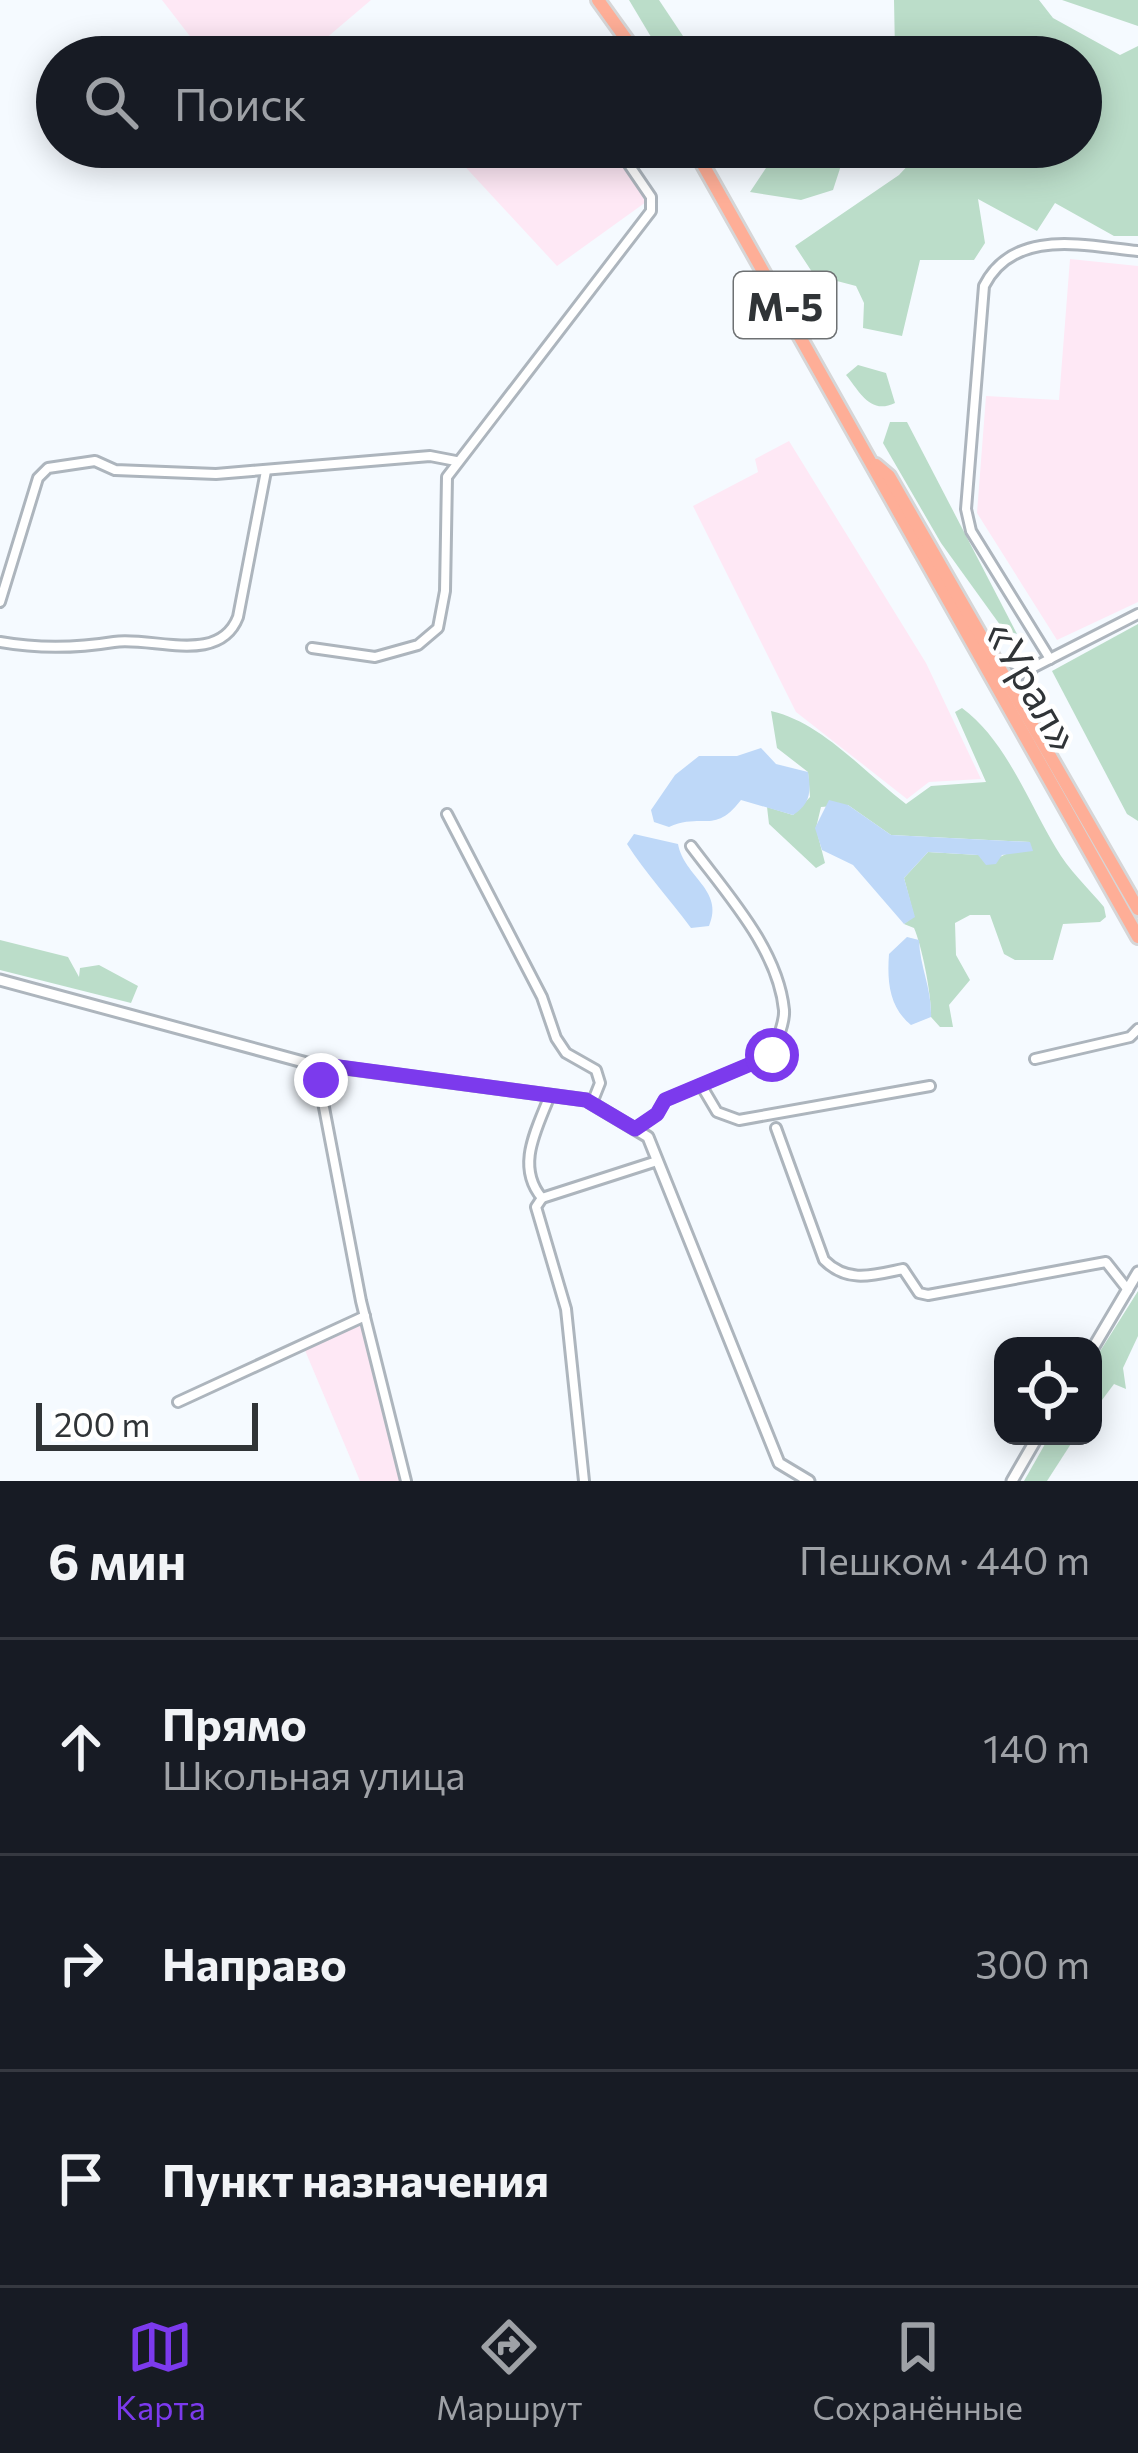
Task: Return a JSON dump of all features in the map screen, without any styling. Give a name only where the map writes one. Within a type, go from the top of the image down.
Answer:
[{"type":"highway","points":[[598,0],[624,36]]},
{"type":"highway","name":"«Урал»","points":[[705,168],[1138,937]]},
{"type":"highway","name":"«Урал»","points":[[875,464],[890,476],[1138,909]]},
{"type":"street","points":[[312,648],[375,657],[418,645],[438,628],[445,591],[443,488],[456,461],[652,211],[651,197],[631,168]]},
{"type":"street","points":[[1050,659],[971,531],[965,509],[985,286],[1006,259],[1052,242],[1138,250]]},
{"type":"street","points":[[0,602],[38,478],[48,468],[95,461],[116,470],[216,474],[430,456],[456,461]]},
{"type":"street","points":[[0,642],[79,649],[133,642],[180,647],[211,641],[230,630],[238,616],[266,470]]},
{"type":"street","points":[[997,659],[1032,668],[1138,614]]},
{"type":"street","points":[[1022,703],[1032,668]]},
{"type":"street","points":[[447,814],[542,997],[556,1038],[566,1053],[596,1070],[601,1083],[592,1103]]},
{"type":"street","points":[[635,1129],[657,1114],[665,1100],[772,1055],[785,1015],[778,980],[745,918],[692,846]]},
{"type":"street","points":[[0,980],[324,1065],[592,1103],[648,1137],[779,1463],[809,1481]]},
{"type":"street","points":[[1035,1059],[1130,1037],[1138,1029]]},
{"type":"street","points":[[324,1065],[322,1097],[364,1316],[406,1481]]},
{"type":"street","points":[[700,1085],[717,1112],[739,1120],[930,1086]]},
{"type":"street","points":[[542,1198],[533,1186],[529,1151],[550,1095]]},
{"type":"street","points":[[776,1128],[824,1260],[835,1271],[857,1278],[903,1269],[919,1293],[928,1295],[1106,1262],[1128,1290]]},
{"type":"street","points":[[584,1481],[566,1309],[536,1207],[542,1198],[657,1161]]},
{"type":"street","points":[[1100,1337],[1138,1272]]},
{"type":"street","points":[[178,1402],[364,1316]]},
{"type":"street","points":[[1012,1481],[1033,1445]]},
{"type":"shaded area","points":[[162,0],[371,0],[329,36],[190,36]]},
{"type":"shaded area","points":[[466,168],[625,168],[646,202],[557,266]]},
{"type":"shaded area","points":[[1070,259],[1138,266],[1138,602],[1057,640],[977,513],[986,396],[1059,400]]},
{"type":"shaded area","points":[[789,441],[926,663],[981,779],[929,782],[907,799],[796,712],[693,506],[758,472],[755,459]]},
{"type":"shaded area","points":[[363,1323],[403,1481],[360,1481],[304,1348]]},
{"type":"green space","points":[[629,0],[659,0],[683,36],[650,36]]},
{"type":"green space","points":[[894,0],[1039,0],[1053,18],[1086,36],[895,36]]},
{"type":"green space","points":[[1062,0],[1138,0],[1138,26]]},
{"type":"green space","points":[[1102,45],[1120,55],[1138,46],[1138,236],[1114,236],[1055,203],[1037,231],[978,199],[985,243],[974,260],[920,260],[902,336],[863,328],[864,303],[856,286],[814,275],[795,246],[906,168],[1102,168]]},
{"type":"green space","points":[[766,168],[840,168],[833,190],[801,200],[750,192]]},
{"type":"green space","points":[[858,365],[886,373],[895,403],[879,406],[861,394],[846,375]]},
{"type":"green space","points":[[890,422],[907,422],[1017,634],[1003,629],[941,543],[883,443]]},
{"type":"green space","points":[[1138,624],[1138,821],[1127,814],[1052,671]]},
{"type":"green space","points":[[962,708],[1004,754],[1061,856],[1104,907],[1106,917],[1100,922],[1063,924],[1053,960],[1015,960],[1004,954],[990,915],[970,915],[955,923],[956,955],[970,980],[949,1005],[953,1027],[940,1027],[931,1017],[917,936],[914,928],[904,924],[914,916],[904,878],[928,852],[979,855],[986,864],[1030,842],[891,835],[848,805],[821,807],[816,828],[825,863],[816,868],[769,824],[767,807],[793,815],[810,797],[808,772],[777,748],[771,711],[825,737],[906,804],[931,786],[986,782],[955,712]]},
{"type":"green space","points":[[0,940],[68,957],[79,977],[80,968],[99,965],[138,986],[131,1003],[0,970]]},
{"type":"green space","points":[[1138,1291],[1138,1336],[1123,1368],[1126,1389],[1114,1384],[1102,1400],[1102,1348]]},
{"type":"green space","points":[[1044,1445],[1070,1445],[1047,1481],[1024,1481]]},
{"type":"water","points":[[761,748],[776,764],[808,772],[808,796],[793,815],[741,800],[716,820],[669,827],[654,822],[651,810],[675,775],[699,756],[737,756]]},
{"type":"water","points":[[829,800],[848,805],[891,835],[1030,842],[1033,851],[1002,855],[996,864],[986,865],[978,855],[928,852],[904,878],[915,917],[904,924],[853,865],[822,850],[815,828]]},
{"type":"water","points":[[634,834],[678,844],[712,903],[709,926],[691,928],[627,844]]},
{"type":"water","points":[[907,937],[919,940],[931,1007],[931,1017],[911,1025],[894,1002],[888,974],[889,954]]},
{"type":"route","points":[[321,1080],[324,1065],[586,1100],[635,1129],[657,1114],[665,1100],[772,1055]]}]
